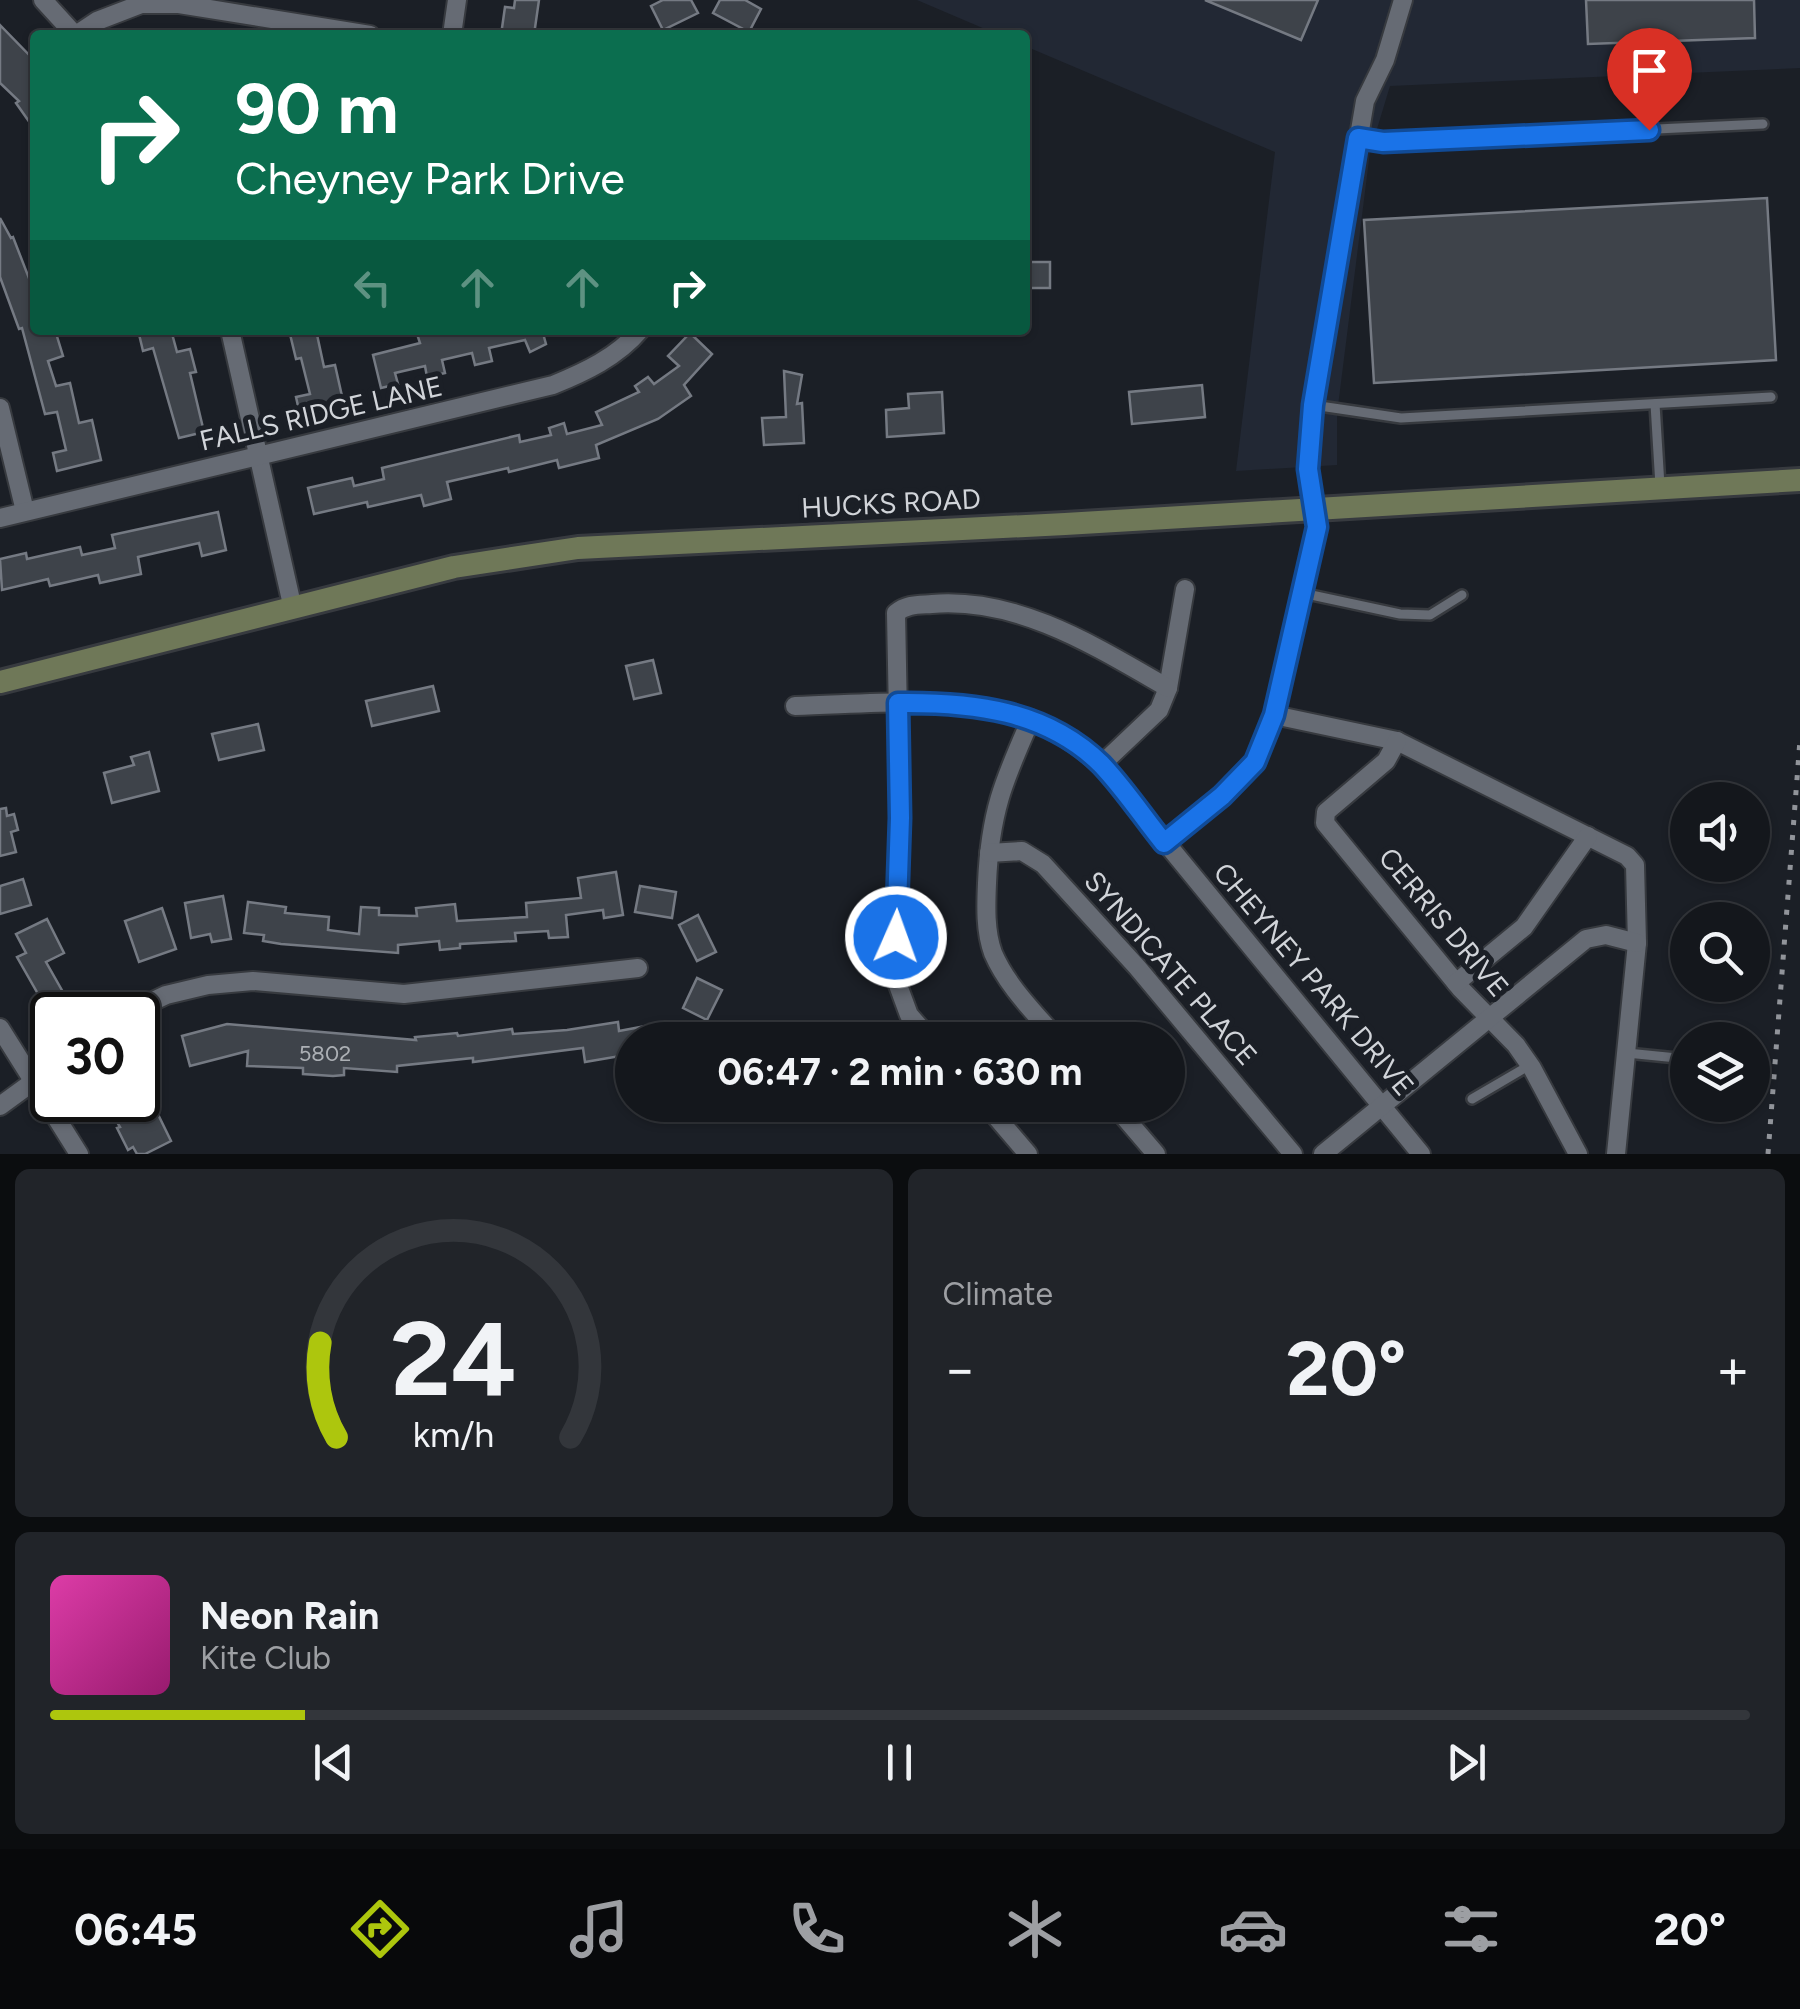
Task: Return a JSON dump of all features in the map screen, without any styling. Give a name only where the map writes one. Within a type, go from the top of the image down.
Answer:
[{"type":"main road","name":"HUCKS ROAD","points":[[0,682],[454,567],[578,548],[1800,480]]},
{"type":"street","points":[[43,0],[71,30]]},
{"type":"street","points":[[453,30],[457,0]]},
{"type":"street","points":[[1164,843],[1222,796],[1255,762],[1274,715],[1317,527],[1308,469],[1313,405],[1364,101],[1385,60],[1404,0]]},
{"type":"street","points":[[84,30],[141,4],[180,4],[339,30]]},
{"type":"street","points":[[231,335],[293,609]]},
{"type":"street","name":"FALLS RIDGE LANE","points":[[0,518],[553,385],[588,371],[635,335]]},
{"type":"street","points":[[0,408],[25,511]]},
{"type":"street","points":[[1101,764],[1159,710],[1168,688],[1185,589]]},
{"type":"street","points":[[916,1022],[895,977],[900,818],[896,613],[904,606],[962,601],[997,607],[1053,626],[1168,688]]},
{"type":"street","name":"CHEYNEY PARK DRIVE","points":[[795,706],[974,706],[1031,719],[1062,734],[1101,764],[1422,1154]]},
{"type":"street","points":[[1274,715],[1397,741],[1628,856],[1638,876],[1638,944],[1616,1154]]},
{"type":"street","points":[[1031,719],[998,797],[988,854],[986,904],[992,951],[1019,994],[1043,1022]]},
{"type":"street","name":"CERRIS DRIVE","points":[[1397,741],[1386,761],[1326,812],[1325,823],[1530,1065],[1578,1154]]},
{"type":"street","points":[[1456,982],[1524,927],[1588,836]]},
{"type":"street","name":"SYNDICATE PLACE","points":[[988,854],[1022,851],[1043,864],[1137,967],[1293,1154]]},
{"type":"street","points":[[1323,1154],[1586,939],[1606,936],[1638,944]]},
{"type":"street","points":[[160,998],[208,985],[252,981],[404,994],[638,968]]},
{"type":"street","points":[[0,1028],[30,1076]]},
{"type":"street","points":[[0,1106],[30,1085]]},
{"type":"street","points":[[59,1122],[79,1154]]},
{"type":"street","points":[[1001,1122],[1028,1154]]},
{"type":"street","points":[[1129,1122],[1156,1154]]},
{"type":"lane","points":[[1358,138],[1383,142],[1763,124]]},
{"type":"lane","points":[[1313,405],[1402,418],[1771,397]]},
{"type":"lane","points":[[1655,404],[1660,488]]},
{"type":"lane","points":[[1302,593],[1430,615],[1462,596]]},
{"type":"lane","points":[[1627,1054],[1670,1057]]},
{"type":"lane","points":[[1472,1100],[1530,1065]]},
{"type":"shaded area","points":[[917,0],[1800,0],[1800,68],[1390,86],[1370,152],[1337,414],[1337,465],[1236,471],[1275,152],[1030,48],[1030,30],[987,30]]},
{"type":"building","points":[[515,0],[539,0],[535,30],[502,30],[505,7],[514,8]]},
{"type":"building","points":[[663,0],[691,0],[698,13],[663,30],[651,6]]},
{"type":"building","points":[[720,0],[745,0],[761,9],[750,30],[713,13]]},
{"type":"building","points":[[1205,0],[1318,0],[1301,40]]},
{"type":"building","points":[[1586,0],[1754,0],[1755,38],[1588,44]]},
{"type":"building","points":[[0,25],[30,56],[30,123],[16,103],[19,101],[0,83]]},
{"type":"building","points":[[1767,198],[1776,360],[1374,383],[1364,220]]},
{"type":"building","points":[[0,218],[13,237],[30,281],[30,335],[57,335],[63,356],[48,361],[56,386],[70,383],[79,423],[92,420],[101,460],[57,471],[53,453],[66,450],[57,412],[45,414],[22,328],[19,329],[0,277]]},
{"type":"building","points":[[1030,262],[1050,262],[1050,288],[1030,288]]},
{"type":"building","points":[[139,335],[172,335],[177,352],[190,349],[196,372],[190,373],[204,432],[179,438],[153,348],[143,351]]},
{"type":"building","points":[[290,335],[317,335],[324,367],[335,365],[344,405],[300,415],[296,397],[310,394],[301,358],[296,359]]},
{"type":"building","points":[[417,335],[543,335],[546,344],[530,352],[525,340],[489,348],[492,361],[475,365],[472,353],[442,360],[445,373],[427,377],[425,366],[395,373],[398,384],[381,388],[373,355],[420,343]]},
{"type":"building","points":[[688,335],[712,354],[684,385],[691,396],[658,419],[596,445],[599,458],[559,468],[557,460],[447,482],[451,499],[424,506],[421,495],[314,514],[308,488],[352,478],[354,486],[384,479],[382,468],[519,435],[520,442],[551,435],[549,428],[564,423],[567,434],[602,425],[596,412],[639,392],[635,386],[648,377],[654,384],[679,366],[668,356]]},
{"type":"building","points":[[784,371],[802,375],[797,404],[802,403],[804,443],[764,445],[762,418],[786,417]]},
{"type":"building","points":[[1202,385],[1205,417],[1132,424],[1129,392]]},
{"type":"building","points":[[942,392],[944,433],[887,437],[886,410],[909,408],[908,394]]},
{"type":"building","points":[[218,512],[226,550],[202,556],[199,543],[138,557],[141,574],[100,583],[98,575],[50,586],[48,579],[2,590],[0,559],[26,553],[27,559],[80,547],[82,555],[115,548],[112,535]]},
{"type":"building","points":[[653,660],[661,693],[634,699],[626,666]]},
{"type":"building","points":[[433,686],[439,711],[372,726],[366,701]]},
{"type":"building","points":[[258,724],[264,750],[219,760],[212,734]]},
{"type":"building","points":[[149,752],[159,791],[112,803],[104,773],[134,765],[131,757]]},
{"type":"building","points":[[6,808],[7,816],[14,814],[18,830],[11,832],[16,852],[0,856],[0,809]]},
{"type":"building","points":[[616,872],[623,915],[604,918],[603,910],[566,915],[568,937],[549,938],[548,931],[515,933],[516,941],[460,944],[460,948],[440,950],[439,941],[398,945],[398,953],[281,944],[263,941],[264,935],[244,933],[248,902],[286,907],[285,913],[329,917],[328,930],[359,934],[361,907],[379,908],[379,915],[417,916],[416,908],[455,904],[457,921],[527,917],[526,903],[581,898],[578,878]]},
{"type":"building","points":[[23,879],[31,905],[0,914],[0,886]]},
{"type":"building","points":[[640,886],[676,892],[672,918],[635,912]]},
{"type":"building","points":[[223,896],[231,939],[212,942],[210,934],[191,938],[185,903]]},
{"type":"building","points":[[162,908],[176,949],[139,962],[125,921]]},
{"type":"building","points":[[698,915],[716,952],[697,961],[679,925]]},
{"type":"building","points":[[47,919],[64,953],[46,962],[63,992],[37,992],[17,957],[26,953],[16,934]]},
{"type":"building","points":[[697,978],[722,990],[707,1020],[683,1008]]},
{"type":"building","points":[[615,1022],[615,1057],[585,1062],[583,1048],[473,1062],[473,1058],[397,1066],[397,1072],[344,1068],[344,1075],[333,1076],[303,1074],[303,1068],[247,1066],[248,1051],[190,1066],[182,1036],[227,1024],[416,1040],[415,1037],[512,1029],[513,1034]]},
{"type":"building","points":[[160,1118],[171,1141],[137,1154],[133,1147],[128,1150],[117,1128],[117,1122],[160,1122]]},
{"type":"railway","points":[[1768,1154],[1800,740]]},
{"type":"route","points":[[896,937],[898,703],[997,710],[1062,734],[1101,764],[1164,843],[1222,796],[1255,762],[1274,715],[1317,527],[1308,469],[1313,405],[1358,138],[1383,142],[1649,130]]}]
